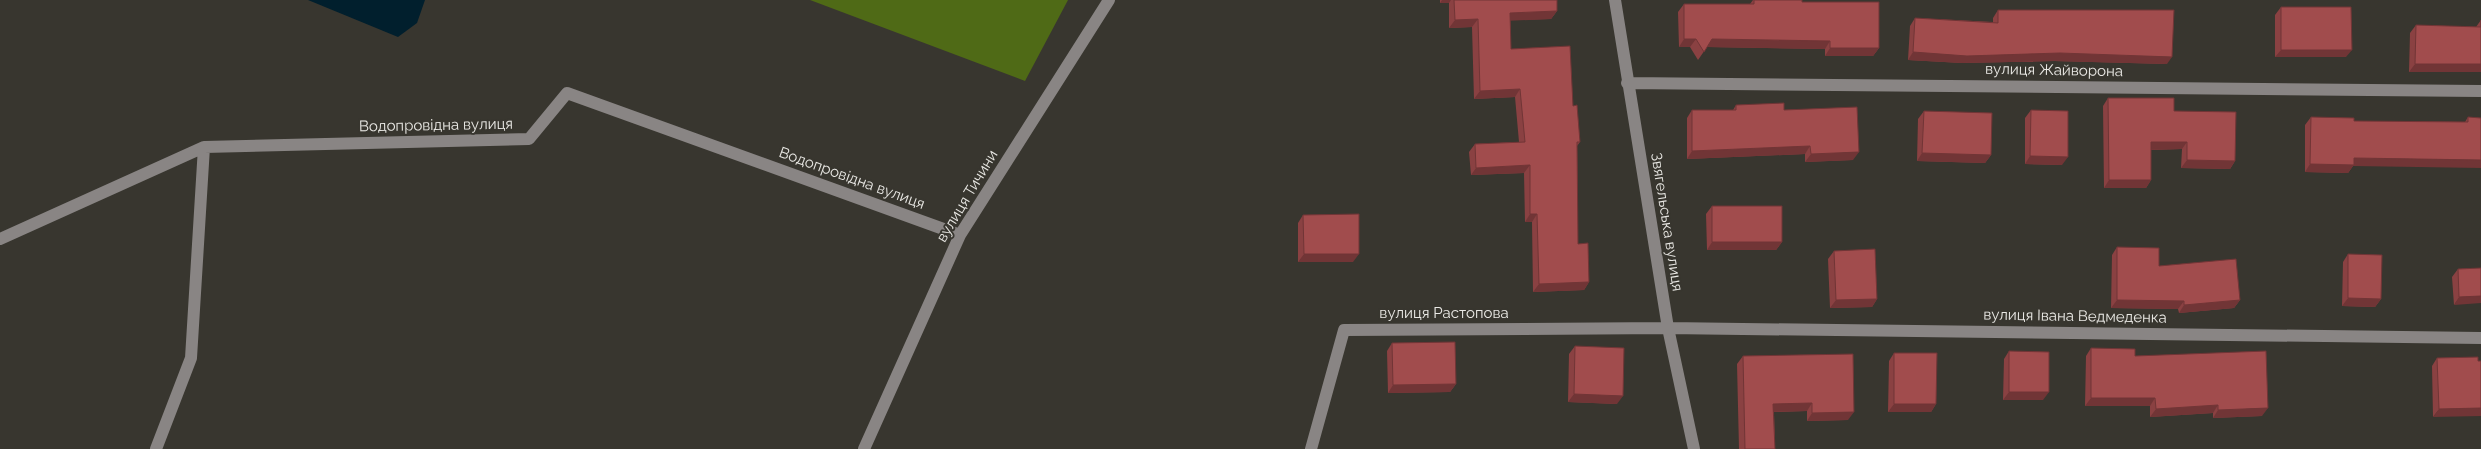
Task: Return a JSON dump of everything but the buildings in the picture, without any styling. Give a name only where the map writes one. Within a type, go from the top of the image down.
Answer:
[{"type":"street","name":"вулиця Тичини","points":[[864,449],[960,235],[1108,0]]},
{"type":"street","name":"Звягельська вулиця","points":[[1615,0],[1668,328],[1694,449]]},
{"type":"street","name":"вулиця Жайворона","points":[[1627,83],[2481,90]]},
{"type":"street","name":"Водопровідна вулиця","points":[[204,147],[529,139],[567,93],[960,235]]},
{"type":"street","points":[[0,239],[204,147],[191,358],[156,449]]},
{"type":"street","name":"вулиця Івана Ведмеденка","points":[[1668,328],[2481,338]]},
{"type":"street","name":"вулиця Растопова","points":[[1311,449],[1344,330],[1668,328]]},
{"type":"green space","points":[[810,0],[1068,0],[1025,81]]},
{"type":"water","points":[[308,0],[425,0],[417,23],[398,37]]}]
